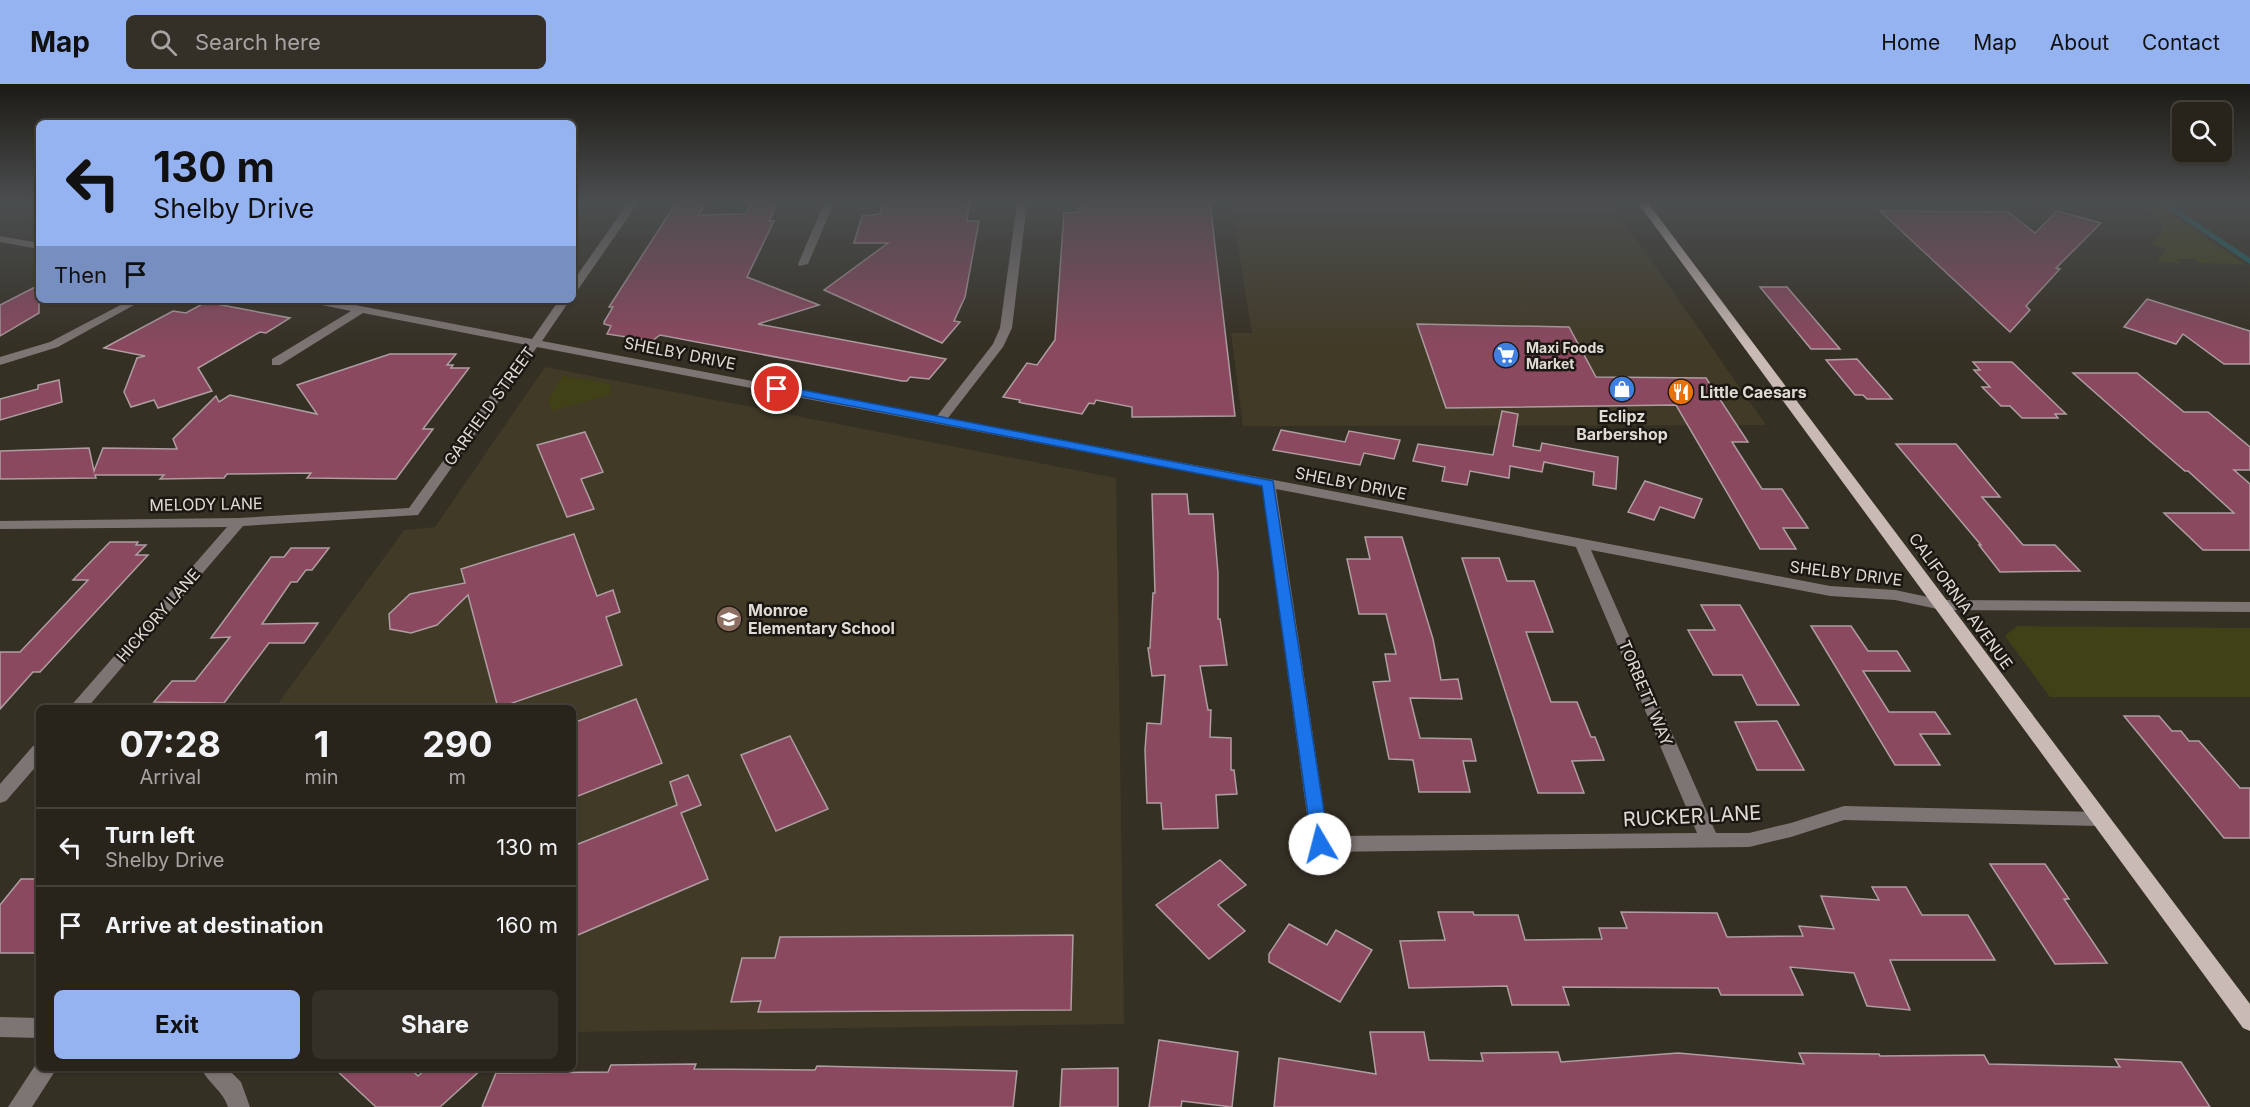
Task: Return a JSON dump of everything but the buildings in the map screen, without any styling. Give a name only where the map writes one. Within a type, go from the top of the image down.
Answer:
[{"type":"main road","name":"CALIFORNIA AVENUE","points":[[1679,251],[2250,1021]]},
{"type":"street","points":[[576,285],[600,251]]},
{"type":"street","points":[[803,264],[809,251]]},
{"type":"street","points":[[940,420],[999,345],[1006,328],[1016,251]]},
{"type":"street","points":[[0,361],[24,357],[46,348],[132,303]]},
{"type":"street","name":"SHELBY DRIVE","points":[[326,303],[1830,591],[1895,595],[1942,605],[2250,607]]},
{"type":"street","name":"GARFIELD STREET","points":[[412,512],[563,303]]},
{"type":"street","points":[[276,362],[360,310]]},
{"type":"street","name":"RUCKER LANE","points":[[1268,484],[1320,844],[1749,840],[1791,830],[1844,813],[2099,819]]},
{"type":"street","name":"MELODY LANE","points":[[0,525],[239,522],[412,512]]},
{"type":"street","name":"HICKORY LANE","points":[[80,705],[239,522]]},
{"type":"street","name":"TORBETT WAY","points":[[1582,544],[1710,841]]},
{"type":"street","points":[[0,796],[36,754]]},
{"type":"street","points":[[0,1027],[36,1028]]},
{"type":"street","points":[[19,1107],[44,1071]]},
{"type":"street","points":[[215,1071],[233,1089],[239,1107]]},
{"type":"shaded area","points":[[1239,251],[1644,251],[1766,425],[1243,426],[1231,333],[1252,333]]},
{"type":"shaded area","points":[[2166,251],[2225,251],[2246,265],[2200,263],[2194,259],[2176,259],[2180,263],[2157,262]]},
{"type":"shaded area","name":"Monroe Elementary School","points":[[545,367],[1116,478],[1124,1024],[576,1032],[576,705],[277,705],[404,530],[435,527]]},
{"type":"shaded area","points":[[563,376],[610,384],[611,394],[552,411],[548,400]]},
{"type":"shaded area","points":[[2017,626],[2250,628],[2250,697],[2050,697],[2005,636]]},
{"type":"waterway","points":[[2235,251],[2250,261]]},
{"type":"place","name":"Maxi Foods Market","points":[[1506,355]]},
{"type":"place","name":"Eclipz Barbershop","points":[[1622,389]]},
{"type":"place","name":"Little Caesars","points":[[1681,392]]},
{"type":"place","name":"Monroe Elementary School","points":[[729,619]]},
{"type":"route","points":[[777,389],[1268,484],[1320,844]]}]
